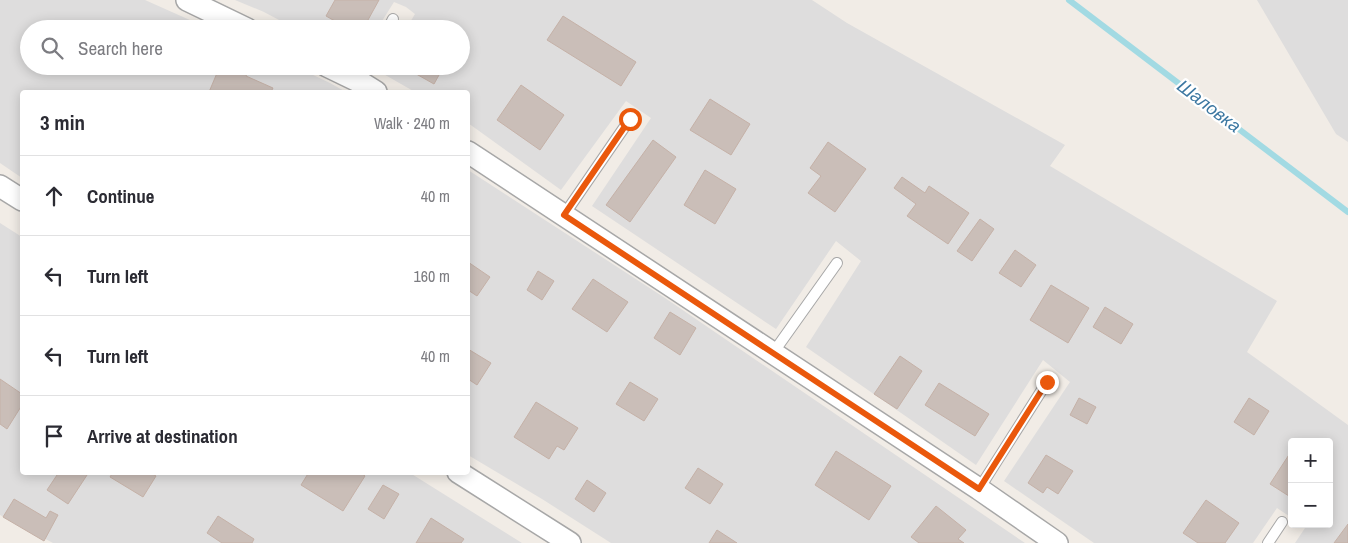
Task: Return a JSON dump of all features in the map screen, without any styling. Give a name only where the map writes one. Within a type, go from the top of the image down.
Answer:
[{"type":"street","points":[[187,0],[229,20]]},
{"type":"street","points":[[353,75],[368,80]]},
{"type":"street","points":[[470,153],[979,489],[1057,543]]},
{"type":"street","points":[[0,186],[20,199]]},
{"type":"street","points":[[463,475],[570,543]]},
{"type":"lane","points":[[564,215],[630,119]]},
{"type":"lane","points":[[773,353],[838,263]]},
{"type":"lane","points":[[979,489],[1047,382]]},
{"type":"lane","points":[[1268,543],[1282,522]]},
{"type":"shaded area","points":[[0,0],[145,0],[190,20],[20,20],[20,75],[313,75],[342,90],[20,90],[20,177],[0,163]]},
{"type":"shaded area","points":[[235,0],[812,0],[847,23],[1065,145],[1050,166],[1277,301],[1247,352],[1348,425],[1348,543],[1295,543],[1305,528],[1333,528],[1333,438],[1288,438],[1288,515],[1277,508],[1253,543],[1094,543],[1004,481],[1070,382],[1043,360],[976,465],[806,347],[861,261],[836,241],[776,329],[592,206],[651,118],[626,101],[561,190],[470,124],[470,90],[412,90],[385,75],[470,75],[470,20],[411,20],[415,14],[406,7],[394,2],[383,20],[279,20]]},
{"type":"shaded area","points":[[1257,0],[1348,0],[1348,142],[1336,134]]},
{"type":"shaded area","points":[[470,171],[665,298],[1025,543],[611,543],[470,456]]},
{"type":"shaded area","points":[[0,223],[20,236],[20,475],[413,475],[522,543],[53,543],[0,515]]},
{"type":"building","points":[[335,0],[379,0],[368,20],[333,20],[326,16]]},
{"type":"building","points":[[563,16],[636,62],[621,86],[547,40]]},
{"type":"building","points":[[216,75],[246,75],[273,88],[272,90],[210,90]]},
{"type":"building","points":[[418,75],[439,75],[434,84]]},
{"type":"building","points":[[521,85],[564,115],[540,150],[497,120]]},
{"type":"building","points":[[710,99],[750,124],[731,155],[690,130]]},
{"type":"building","points":[[653,140],[676,157],[630,222],[606,205]]},
{"type":"building","points":[[828,142],[866,169],[835,212],[808,193],[821,176],[810,168]]},
{"type":"building","points":[[705,170],[736,189],[715,224],[684,205]]},
{"type":"building","points":[[902,177],[925,193],[929,186],[969,213],[948,244],[907,216],[916,204],[894,188]]},
{"type":"building","points":[[980,219],[994,229],[972,261],[957,251]]},
{"type":"building","points":[[1015,250],[1036,265],[1021,287],[999,273]]},
{"type":"building","points":[[470,263],[490,277],[477,296],[470,291]]},
{"type":"building","points":[[538,271],[554,281],[542,300],[527,290]]},
{"type":"building","points":[[593,279],[628,302],[607,332],[572,309]]},
{"type":"building","points":[[1051,285],[1089,308],[1068,343],[1030,320]]},
{"type":"building","points":[[1105,307],[1133,324],[1121,344],[1093,327]]},
{"type":"building","points":[[670,312],[696,328],[680,355],[654,338]]},
{"type":"building","points":[[470,350],[491,363],[477,385],[470,380]]},
{"type":"building","points":[[900,356],[922,371],[897,409],[874,394]]},
{"type":"building","points":[[0,379],[20,393],[20,408],[7,429],[0,424]]},
{"type":"building","points":[[630,382],[658,399],[644,421],[616,404]]},
{"type":"building","points":[[939,383],[989,414],[975,436],[925,405]]},
{"type":"building","points":[[1079,398],[1096,407],[1087,424],[1070,415]]},
{"type":"building","points":[[1249,398],[1269,411],[1254,435],[1234,422]]},
{"type":"building","points":[[536,402],[578,428],[564,450],[557,446],[549,459],[514,437]]},
{"type":"building","points":[[836,451],[891,486],[869,520],[815,485]]},
{"type":"building","points":[[1046,455],[1073,471],[1058,494],[1047,487],[1043,493],[1028,483]]},
{"type":"building","points":[[1288,456],[1288,495],[1270,484]]},
{"type":"building","points":[[698,468],[723,484],[710,504],[685,488]]},
{"type":"building","points":[[57,475],[87,475],[68,504],[47,490]]},
{"type":"building","points":[[111,475],[156,476],[143,497],[110,477]]},
{"type":"building","points":[[307,475],[365,476],[343,511],[301,485]]},
{"type":"building","points":[[587,480],[606,493],[594,512],[575,499]]},
{"type":"building","points":[[383,485],[399,494],[384,519],[368,509]]},
{"type":"building","points":[[14,499],[46,518],[50,511],[58,515],[44,541],[3,517]]},
{"type":"building","points":[[1206,500],[1239,523],[1225,543],[1198,543],[1183,533]]},
{"type":"building","points":[[936,506],[966,530],[958,539],[964,543],[919,543],[911,537]]},
{"type":"building","points":[[218,516],[254,539],[252,543],[222,543],[207,533]]},
{"type":"building","points":[[431,518],[464,539],[461,543],[416,543]]},
{"type":"building","points":[[1348,524],[1348,543],[1334,543]]},
{"type":"building","points":[[717,530],[737,543],[709,543]]},
{"type":"waterway","name":"Шаловка","points":[[1069,0],[1348,212]]},
{"type":"route","points":[[630,119],[564,215],[979,489],[1047,382]]}]
